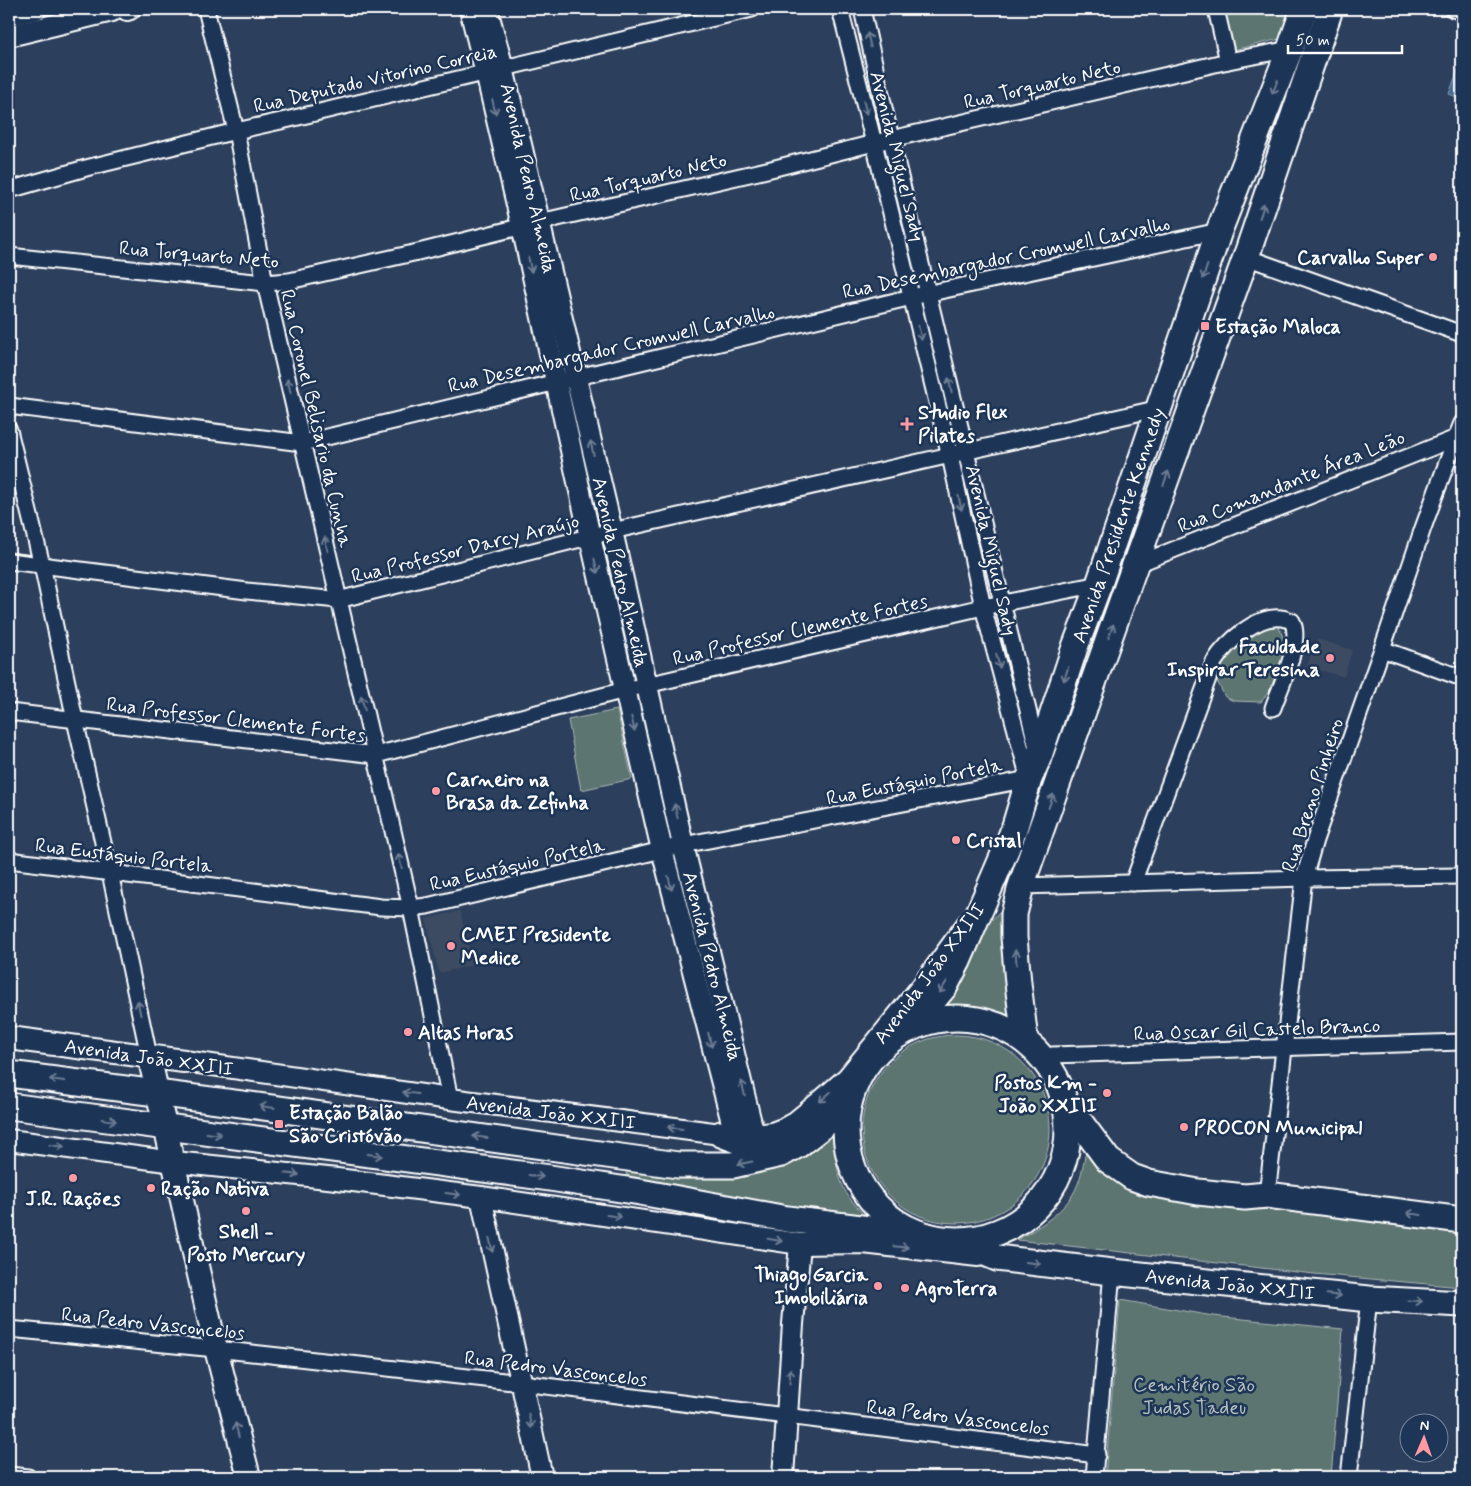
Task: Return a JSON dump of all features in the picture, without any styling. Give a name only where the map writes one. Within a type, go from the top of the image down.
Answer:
[{"type":"main road","name":"Avenida Presidente Kennedy","points":[[908,1028],[945,986],[987,896],[1015,826],[1029,779],[1039,756],[1075,647],[1099,584],[1219,231],[1290,50],[1304,9]]},
{"type":"main road","name":"Avenida Presidente Kennedy","points":[[1025,1040],[1014,937],[1014,914],[1021,886],[1246,257],[1330,9]]},
{"type":"main road","points":[[1018,983],[1052,1055],[1075,1092],[1107,1136],[1124,1153],[1132,1159],[1158,1170],[1246,1187],[1267,1196]]},
{"type":"main road","points":[[9,1106],[550,1178],[787,1219],[953,1240],[978,1239],[1008,1228],[1021,1220],[1043,1200],[1059,1175],[1067,1147],[1068,1117],[1059,1084],[1039,1053],[1025,1040],[1012,1032],[983,1020],[953,1017],[937,1019],[908,1028],[885,1043],[866,1063],[852,1088],[845,1113],[844,1127],[847,1153],[856,1178],[871,1201],[902,1226],[927,1236]]},
{"type":"main road","name":"Avenida João XXIII","points":[[9,1038],[184,1061]]},
{"type":"main road","points":[[150,1056],[216,1349],[250,1477]]},
{"type":"main road","name":"Avenida João XXIII","points":[[9,1074],[256,1106],[678,1165],[734,1165],[781,1154],[798,1145],[830,1120],[852,1088]]},
{"type":"main road","points":[[1065,1102],[1108,1160],[1132,1177],[1149,1183],[1198,1192],[1245,1197],[1267,1196],[1462,1220]]},
{"type":"main road","points":[[736,1135],[745,1144],[767,1145],[783,1142],[818,1130]]},
{"type":"main road","points":[[705,1204],[728,1216],[863,1244]]},
{"type":"main road","name":"Avenida João XXIII","points":[[953,1240],[998,1258],[1369,1299],[1462,1304]]},
{"type":"street","points":[[9,16],[36,9]]},
{"type":"street","points":[[9,36],[121,9]]},
{"type":"street","name":"Rua Coronel Belisario da Cunha","points":[[206,9],[236,130],[265,283],[338,600],[412,908],[450,1099]]},
{"type":"street","name":"Avenida Pedro Almeida","points":[[470,9],[495,70]]},
{"type":"street","name":"Avenida Pedro Almeida","points":[[487,9],[495,70],[531,224],[575,377],[683,845],[736,1135]]},
{"type":"street","name":"Rua Deputado Vitorino Correia","points":[[9,190],[86,168],[236,130],[290,119],[752,9]]},
{"type":"street","name":"Avenida Miguel Sady","points":[[840,9],[912,297],[950,456],[983,607],[1029,779]]},
{"type":"street","name":"Avenida Miguel Sady","points":[[862,9],[891,139],[1039,756]]},
{"type":"street","points":[[1216,9],[1228,62]]},
{"type":"street","points":[[1453,9],[1462,12]]},
{"type":"street","name":"Rua Torquarto Neto","points":[[9,256],[265,283],[289,281],[762,171],[891,139],[1228,62],[1290,50]]},
{"type":"street","name":"Avenida Pedro Almeida","points":[[531,224],[556,382],[590,537],[662,850],[736,1135]]},
{"type":"street","name":"Rua Desembargador Cromwell Carvalho","points":[[9,406],[302,442],[928,293],[1219,231]]},
{"type":"street","points":[[1246,257],[1462,334]]},
{"type":"street","name":"Rua Professor Darcy Araújo","points":[[9,560],[247,591],[338,600],[612,531],[1160,408]]},
{"type":"street","name":"Rua Breno Pinheiro","points":[[1267,1196],[1304,878],[1315,840],[1423,528],[1459,436],[1462,423]]},
{"type":"street","points":[[9,430],[42,565],[150,1056]]},
{"type":"street","name":"Rua Comandante Área Leão","points":[[1135,565],[1459,436]]},
{"type":"street","name":"Rua Professor Clemente Fortes","points":[[9,712],[376,755],[646,685],[983,607],[1099,584]]},
{"type":"street","points":[[1133,883],[1214,662],[1220,652],[1242,632],[1263,621],[1281,618],[1292,621],[1295,626],[1295,641],[1292,656],[1273,708]]},
{"type":"street","points":[[1382,649],[1462,678]]},
{"type":"street","name":"Rua Eustáquio Portela","points":[[9,860],[381,907],[412,908],[683,845],[1029,779]]},
{"type":"street","points":[[1021,886],[1304,878],[1462,876]]},
{"type":"street","name":"Avenida João XXIII","points":[[184,1061],[450,1099],[736,1135],[772,1132],[794,1123],[847,1078],[922,986],[987,896]]},
{"type":"street","name":"Rua Oscar Gil Castelo Branco","points":[[1052,1055],[1462,1042]]},
{"type":"street","name":"Avenida João XXIII","points":[[9,1140],[174,1162],[338,1179],[481,1197],[800,1244],[863,1244],[998,1258]]},
{"type":"street","points":[[481,1197],[542,1477]]},
{"type":"street","points":[[783,1477],[800,1244]]},
{"type":"street","points":[[1094,1477],[1112,1272]]},
{"type":"street","points":[[1349,1477],[1369,1299]]},
{"type":"street","name":"Rua Pedro Vasconcelos","points":[[9,1328],[522,1383],[1097,1455]]},
{"type":"street","points":[[9,1475],[28,1477]]},
{"type":"shaded area","points":[[1462,59],[1462,99],[1449,94]]},
{"type":"shaded area","name":"Faculdade Inspirar Teresina","points":[[1317,639],[1352,650],[1344,677],[1307,666]]},
{"type":"shaded area","name":"CMEI Presidente Medice","points":[[460,911],[473,965],[439,973],[426,919]]},
{"type":"green space","points":[[1219,9],[1299,9],[1288,37],[1229,51]]},
{"type":"green space","points":[[1264,625],[1278,625],[1285,642],[1283,663],[1276,682],[1261,702],[1234,701],[1225,697],[1217,681],[1221,660],[1234,641]]},
{"type":"green space","points":[[617,710],[632,779],[581,790],[568,720]]},
{"type":"green space","points":[[1000,911],[1007,997],[1012,1021],[982,1012],[940,1010],[981,932]]},
{"type":"green space","points":[[947,1035],[965,1035],[992,1042],[1023,1062],[1043,1093],[1050,1120],[1050,1138],[1043,1165],[1023,1196],[992,1216],[965,1223],[947,1223],[929,1219],[912,1212],[896,1202],[883,1189],[873,1173],[866,1156],[862,1138],[862,1120],[866,1102],[873,1085],[883,1069],[896,1056],[912,1046],[929,1039]]},
{"type":"green space","points":[[834,1130],[836,1158],[843,1185],[852,1201],[873,1224],[789,1214],[626,1175],[628,1167],[677,1173],[766,1171]]},
{"type":"green space","points":[[1086,1152],[1105,1174],[1131,1190],[1164,1199],[1297,1212],[1462,1234],[1462,1287],[1314,1274],[1017,1240],[1052,1218],[1066,1203],[1079,1182]]},
{"type":"green space","name":"Cemitério São Judas Tadeu","points":[[1120,1300],[1213,1316],[1343,1329],[1331,1477],[1105,1477]]},
{"type":"place","name":"Carvalho Super","points":[[1433,257]]},
{"type":"place","name":"Estação Maloca","points":[[1205,326]]},
{"type":"place","name":"Studio Flex Pilates","points":[[907,424]]},
{"type":"place","name":"Faculdade Inspirar Teresina","points":[[1330,658]]},
{"type":"place","name":"Carneiro na Brasa da Zefinha","points":[[436,791]]},
{"type":"place","name":"Cristal","points":[[956,840]]},
{"type":"place","name":"CMEI Presidente Medice","points":[[451,946]]},
{"type":"place","name":"Altas Horas","points":[[408,1032]]},
{"type":"place","name":"Postos Km - João XXIII","points":[[1107,1093]]},
{"type":"place","name":"Estação Balão São Cristóvão","points":[[279,1124]]},
{"type":"place","name":"PROCON Municipal","points":[[1184,1127]]},
{"type":"place","name":"J.R. Rações","points":[[73,1178]]},
{"type":"place","name":"Ração Nativa","points":[[151,1188]]},
{"type":"place","name":"Shell - Posto Mercury","points":[[246,1211]]},
{"type":"place","name":"Thiago Garcia Imobiliária","points":[[878,1286]]},
{"type":"place","name":"AgroTerra","points":[[905,1288]]}]
